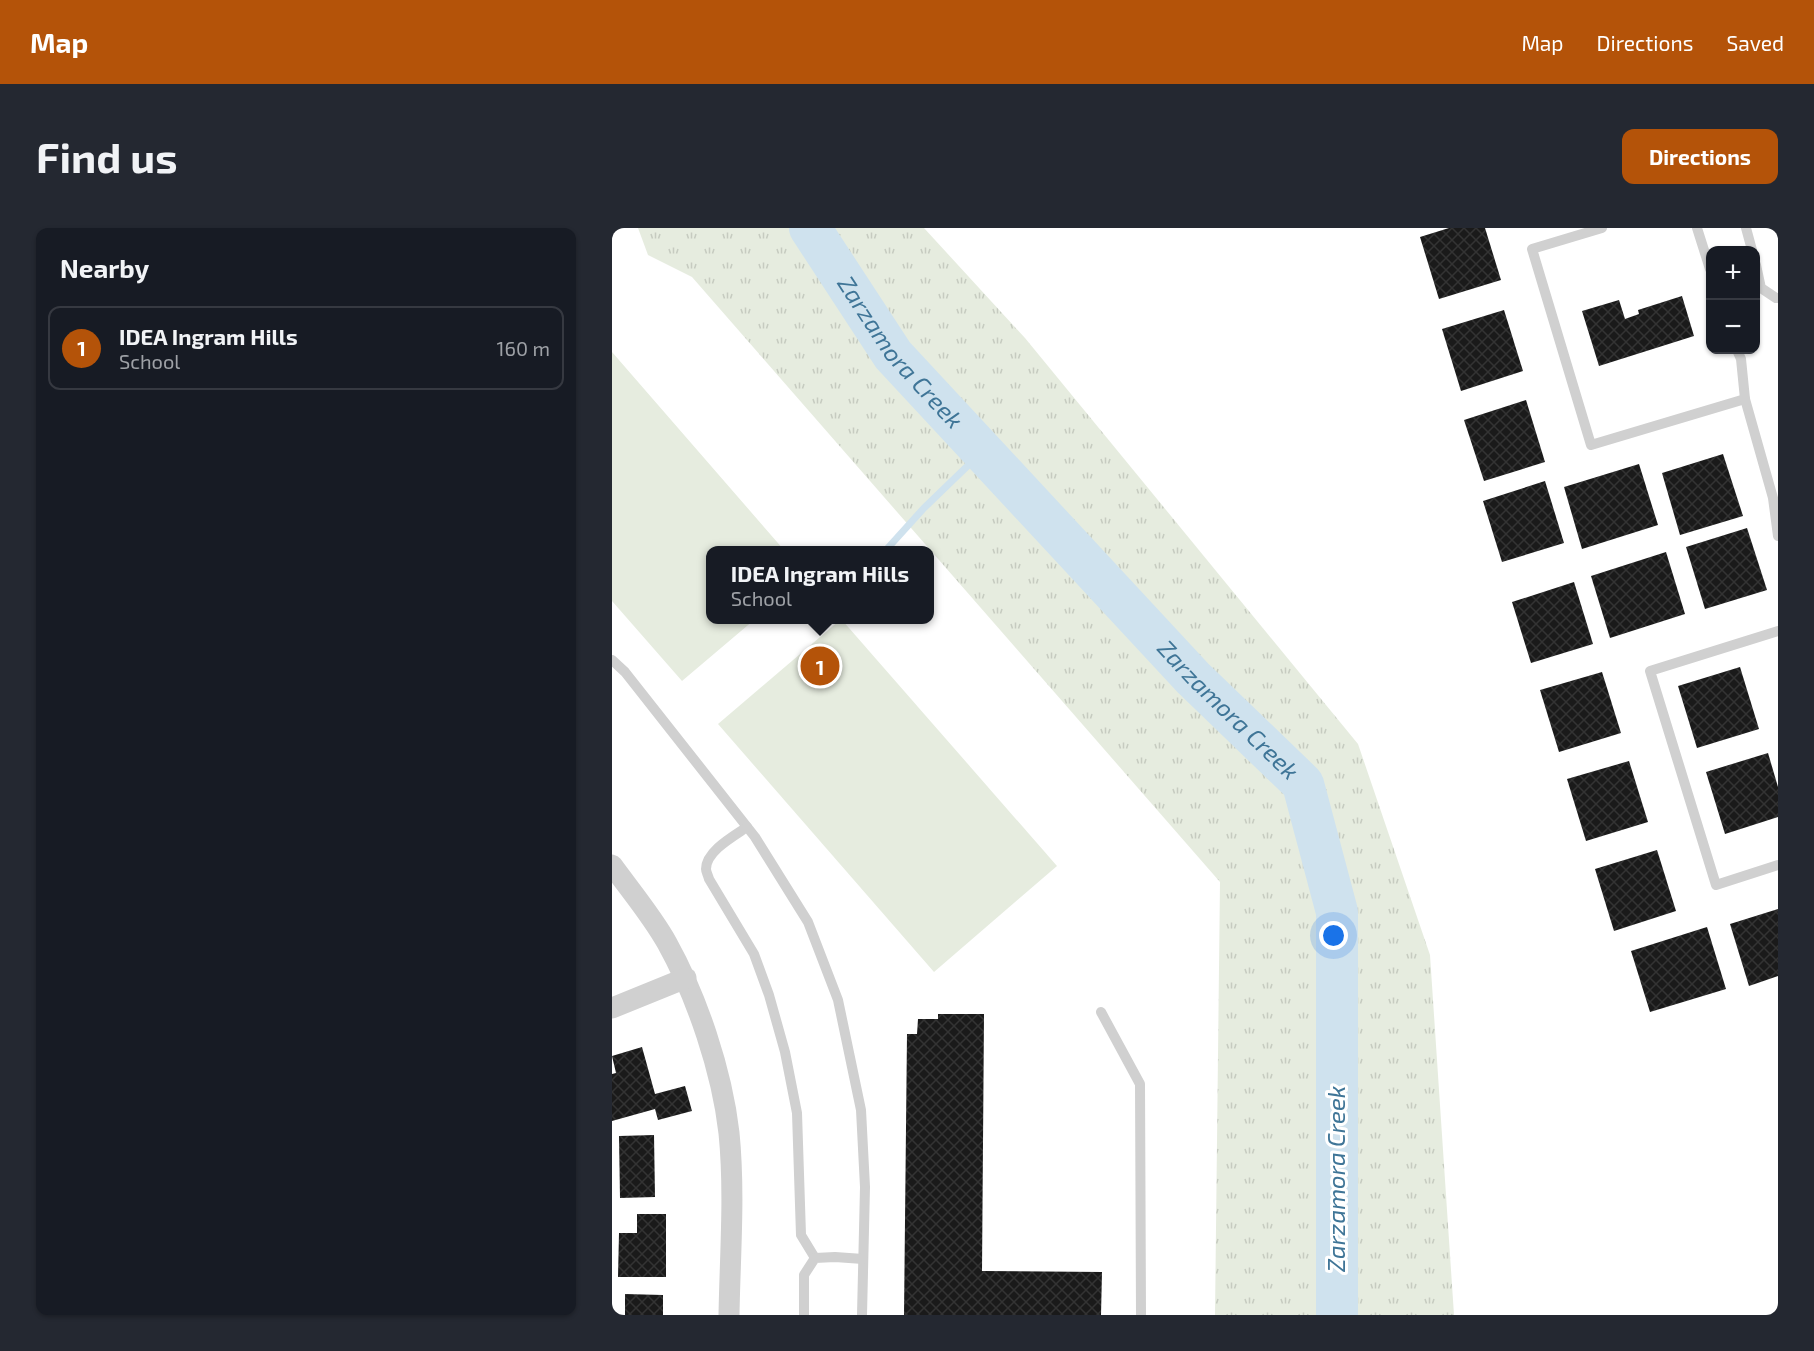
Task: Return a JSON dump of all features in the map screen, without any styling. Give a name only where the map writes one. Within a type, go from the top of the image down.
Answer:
[{"type":"street","points":[[612,865],[666,940],[686,978],[708,1039],[721,1086],[729,1132],[732,1179],[729,1315]]},
{"type":"street","points":[[612,1008],[686,978]]},
{"type":"lane","points":[[1602,228],[1532,249],[1591,445],[1745,399]]},
{"type":"lane","points":[[1696,228],[1706,257]]},
{"type":"lane","points":[[1746,228],[1751,246]]},
{"type":"lane","points":[[1760,284],[1761,288],[1778,298]]},
{"type":"lane","points":[[1739,354],[1745,399],[1773,498],[1778,536]]},
{"type":"lane","points":[[1778,631],[1650,671],[1716,885],[1778,865]]},
{"type":"lane","points":[[612,660],[625,672],[747,827],[808,922],[838,1000],[861,1110],[865,1186],[862,1315]]},
{"type":"lane","points":[[747,827],[717,848],[706,869],[754,954],[770,995],[785,1052],[797,1113],[801,1235],[815,1258]]},
{"type":"lane","points":[[1101,1012],[1140,1084],[1141,1315]]},
{"type":"lane","points":[[815,1258],[863,1259]]},
{"type":"lane","points":[[804,1315],[804,1275],[815,1258]]},
{"type":"green space","points":[[638,228],[924,228],[1025,338],[1358,744],[1430,955],[1454,1315],[1215,1315],[1220,882],[934,554],[934,546],[927,546],[692,277],[648,255]]},
{"type":"green space","points":[[612,352],[781,546],[706,546],[706,624],[749,624],[682,681],[612,601]]},
{"type":"green space","points":[[835,624],[845,624],[1057,866],[934,972],[718,724]]},
{"type":"building","points":[[1449,228],[1485,228],[1501,280],[1439,299],[1420,237]]},
{"type":"building","points":[[1682,296],[1694,336],[1599,366],[1582,311],[1619,300],[1625,319],[1639,314],[1638,310]]},
{"type":"building","points":[[1504,310],[1523,371],[1461,391],[1442,329]]},
{"type":"building","points":[[1526,400],[1545,462],[1484,481],[1464,420]]},
{"type":"building","points":[[1723,454],[1743,516],[1680,535],[1662,473]]},
{"type":"building","points":[[1639,464],[1658,525],[1582,549],[1564,487]]},
{"type":"building","points":[[1545,481],[1564,543],[1502,562],[1483,501]]},
{"type":"building","points":[[1747,528],[1767,590],[1705,609],[1686,547]]},
{"type":"building","points":[[1666,552],[1685,614],[1610,638],[1591,576]]},
{"type":"building","points":[[1574,582],[1593,644],[1531,663],[1512,602]]},
{"type":"building","points":[[1740,667],[1759,729],[1697,748],[1678,686]]},
{"type":"building","points":[[1602,672],[1621,733],[1559,752],[1540,690]]},
{"type":"building","points":[[1768,753],[1778,787],[1778,817],[1725,834],[1706,772]]},
{"type":"building","points":[[1629,761],[1648,822],[1586,841],[1567,779]]},
{"type":"building","points":[[1657,850],[1676,911],[1614,931],[1595,869]]},
{"type":"building","points":[[1778,909],[1778,976],[1749,986],[1730,924]]},
{"type":"building","points":[[1707,927],[1726,989],[1650,1012],[1631,951]]},
{"type":"building","points":[[938,1014],[984,1014],[982,1271],[1102,1272],[1101,1315],[904,1315],[907,1034],[917,1034],[918,1019],[938,1019]]},
{"type":"building","points":[[642,1047],[655,1094],[685,1086],[692,1111],[658,1120],[655,1109],[612,1121],[612,1074],[616,1073],[612,1056]]},
{"type":"building","points":[[654,1135],[655,1197],[620,1198],[619,1136]]},
{"type":"building","points":[[637,1214],[666,1214],[666,1277],[618,1277],[619,1233],[637,1233]]},
{"type":"building","points":[[625,1294],[663,1295],[663,1315],[625,1315]]},
{"type":"waterway","name":"Zarzamora Creek","points":[[810,228],[893,355],[1193,678],[1303,784],[1337,912],[1337,1315]]},
{"type":"waterway","points":[[890,546],[924,508],[983,451]]},
{"type":"place","name":"IDEA Ingram Hills","points":[[820,666]]}]
